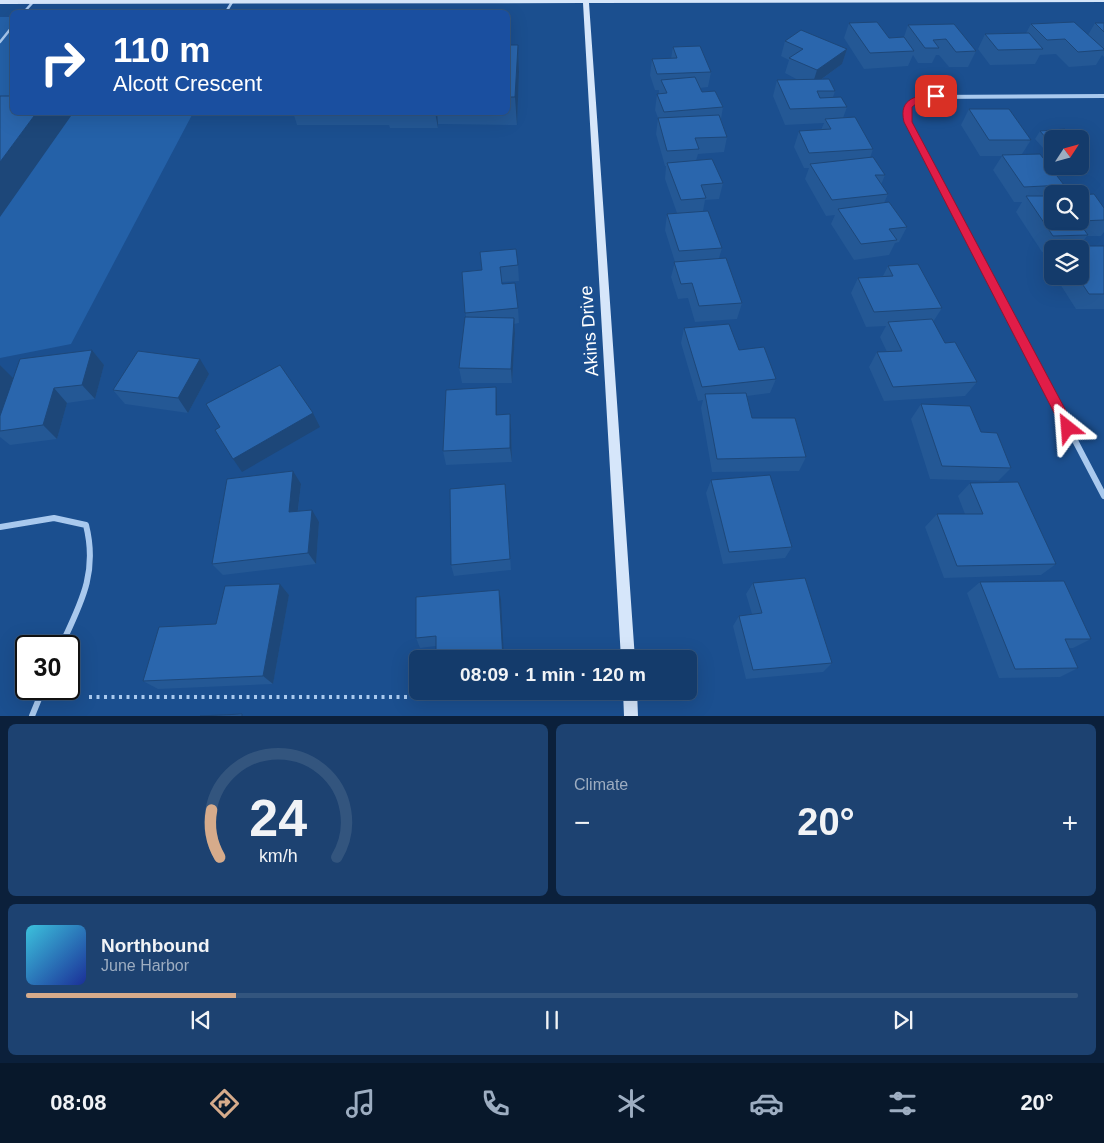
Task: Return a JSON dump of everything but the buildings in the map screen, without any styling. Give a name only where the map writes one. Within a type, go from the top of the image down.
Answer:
[{"type":"main road","points":[[0,2],[1104,0]]},
{"type":"main road","name":"Akins Drive","points":[[587,1],[627,650]]},
{"type":"main road","points":[[630,700],[631,716]]},
{"type":"street","points":[[1104,96],[926,97],[910,103],[906,113],[913,130],[1104,496]]},
{"type":"street","points":[[0,527],[56,517],[74,519],[86,525],[92,542],[93,563],[88,583],[66,635]]},
{"type":"street","points":[[32,716],[39,700]]},
{"type":"lane","points":[[227,10],[232,2]]},
{"type":"lane","points":[[0,42],[10,30]]},
{"type":"path","points":[[89,697],[409,697]]},
{"type":"shaded area","points":[[0,17],[10,17],[10,115],[192,115],[71,344],[0,358]]},
{"type":"route","points":[[936,96],[918,99],[910,103],[906,113],[908,122],[1068,428]]}]
